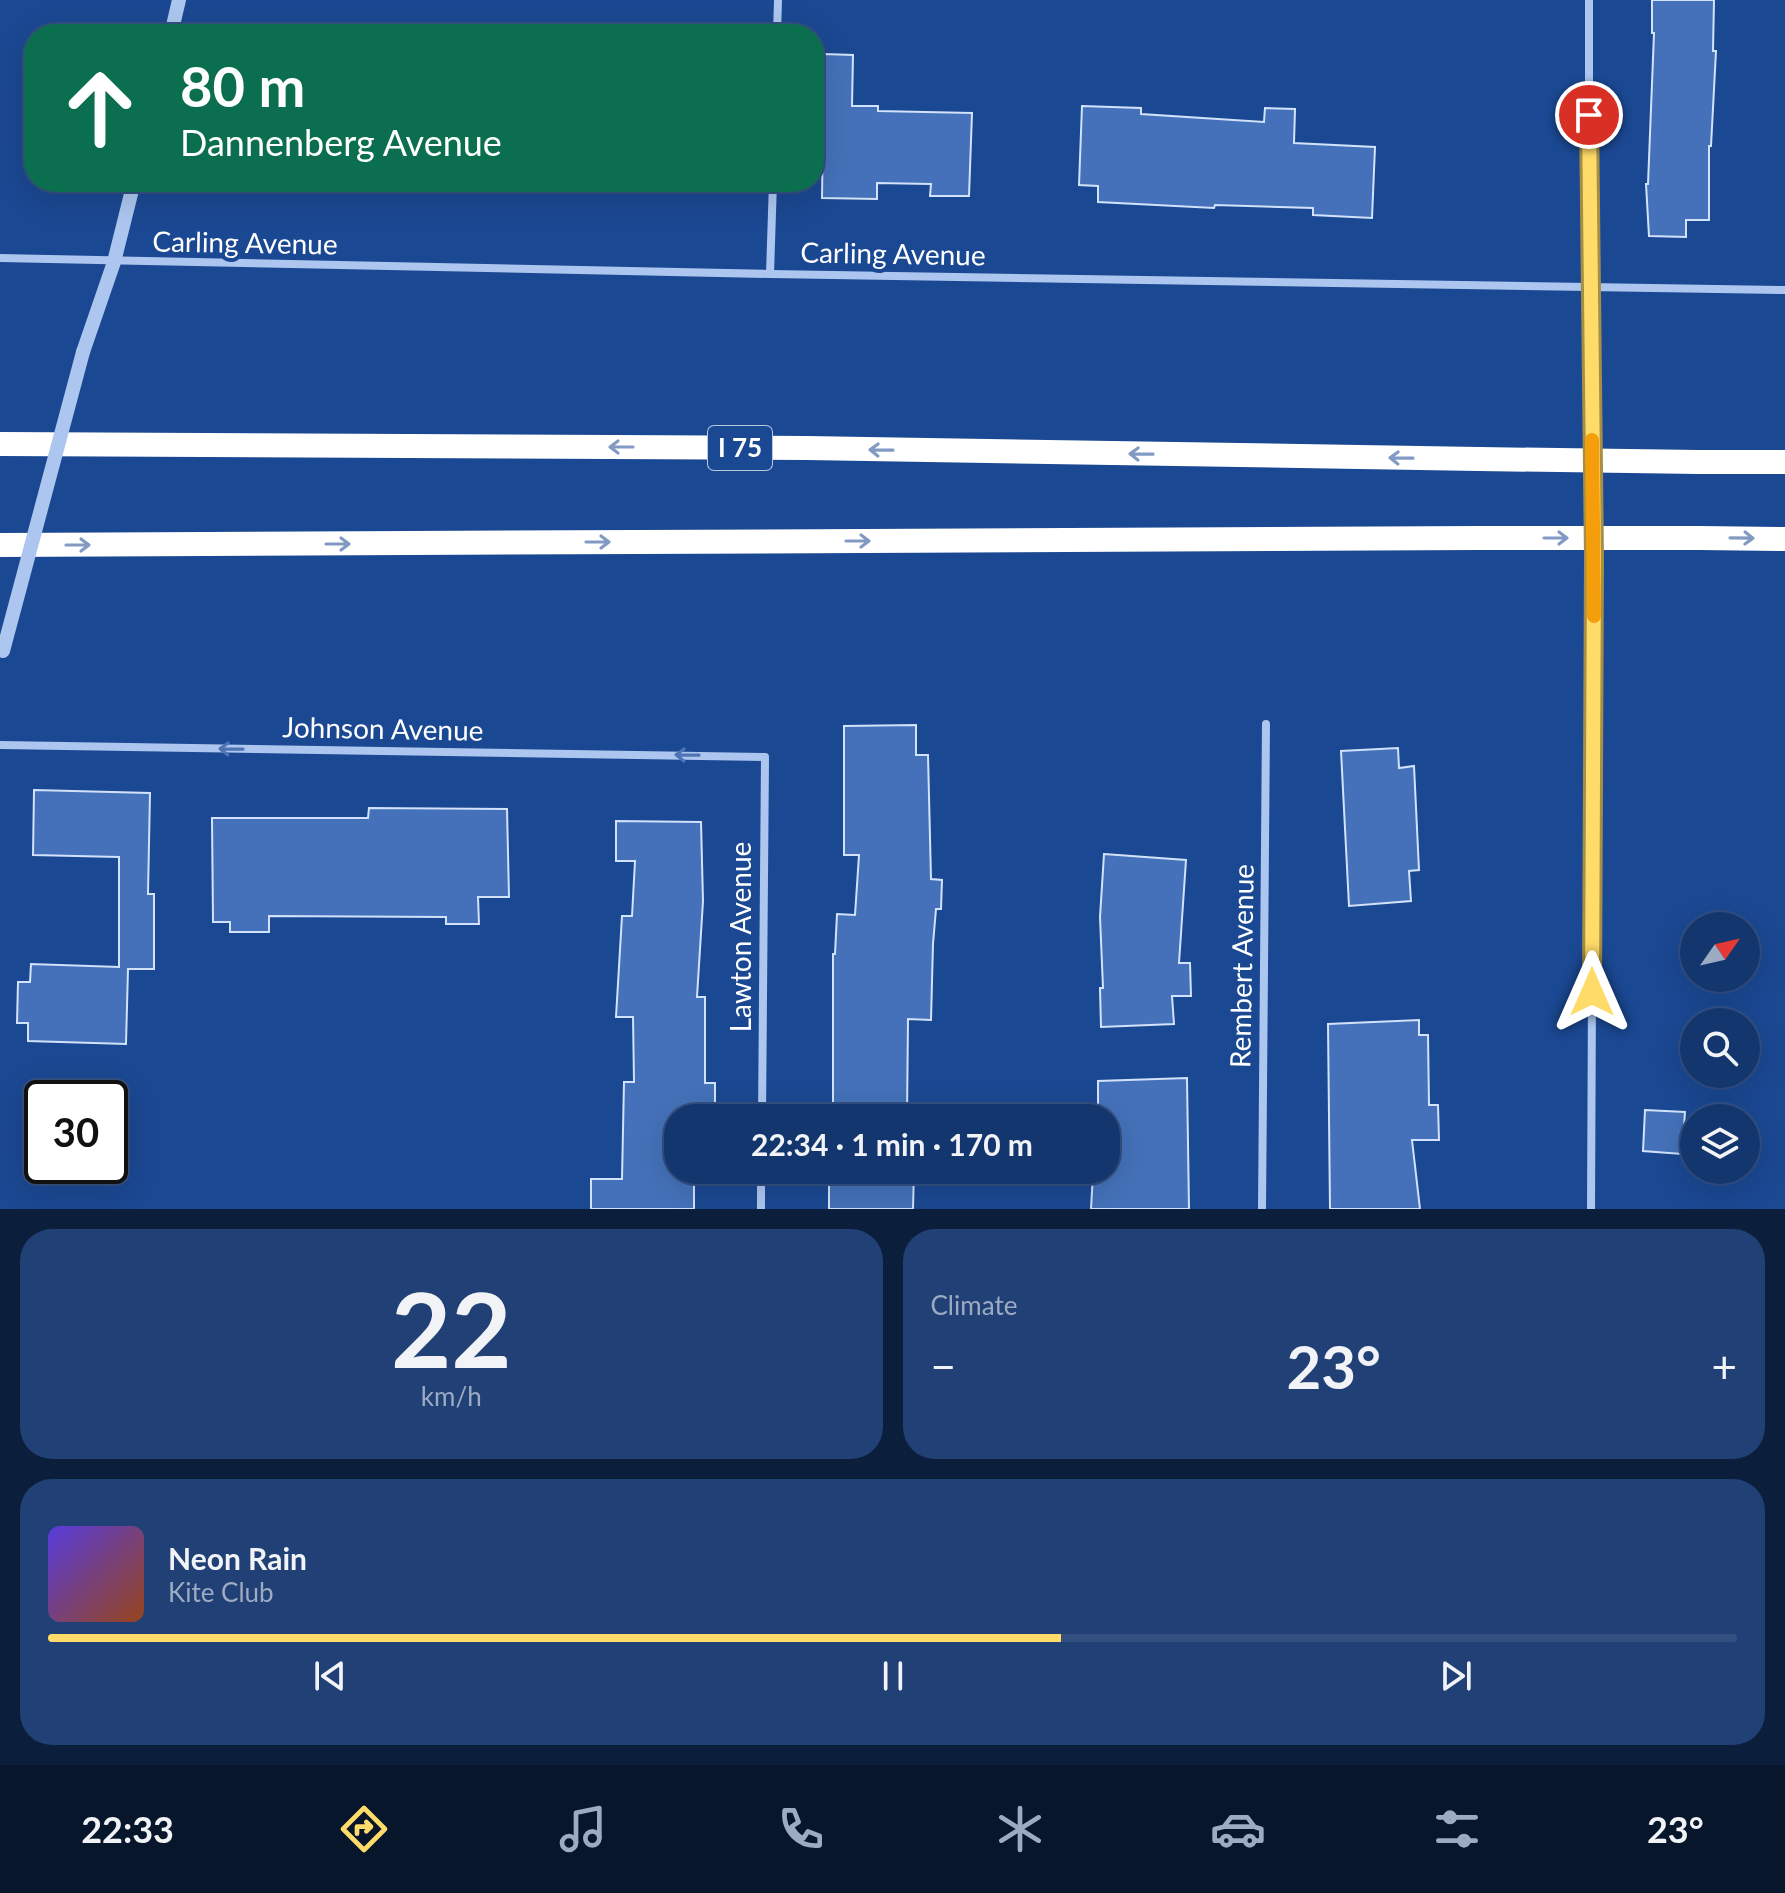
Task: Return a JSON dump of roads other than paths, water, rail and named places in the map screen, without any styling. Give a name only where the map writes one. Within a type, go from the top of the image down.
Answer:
[{"type":"highway","name":"I 75","points":[[0,444],[790,448],[1785,462]]},
{"type":"highway","points":[[0,545],[1785,539]]},
{"type":"street","points":[[173,24],[179,0]]},
{"type":"street","points":[[777,24],[778,0]]},
{"type":"street","points":[[1589,0],[1589,288],[1594,559],[1591,1209]]},
{"type":"street","points":[[1,657],[83,352],[114,262],[132,192]]},
{"type":"street","points":[[770,274],[773,192]]},
{"type":"street","name":"Carling Avenue","points":[[0,258],[1785,290]]},
{"type":"street","name":"Rembert Avenue","points":[[1262,1209],[1266,724]]},
{"type":"street","name":"Johnson Avenue","points":[[0,745],[765,757]]},
{"type":"street","name":"Lawton Avenue","points":[[762,1104],[765,757]]},
{"type":"street","points":[[761,1184],[761,1209]]}]
